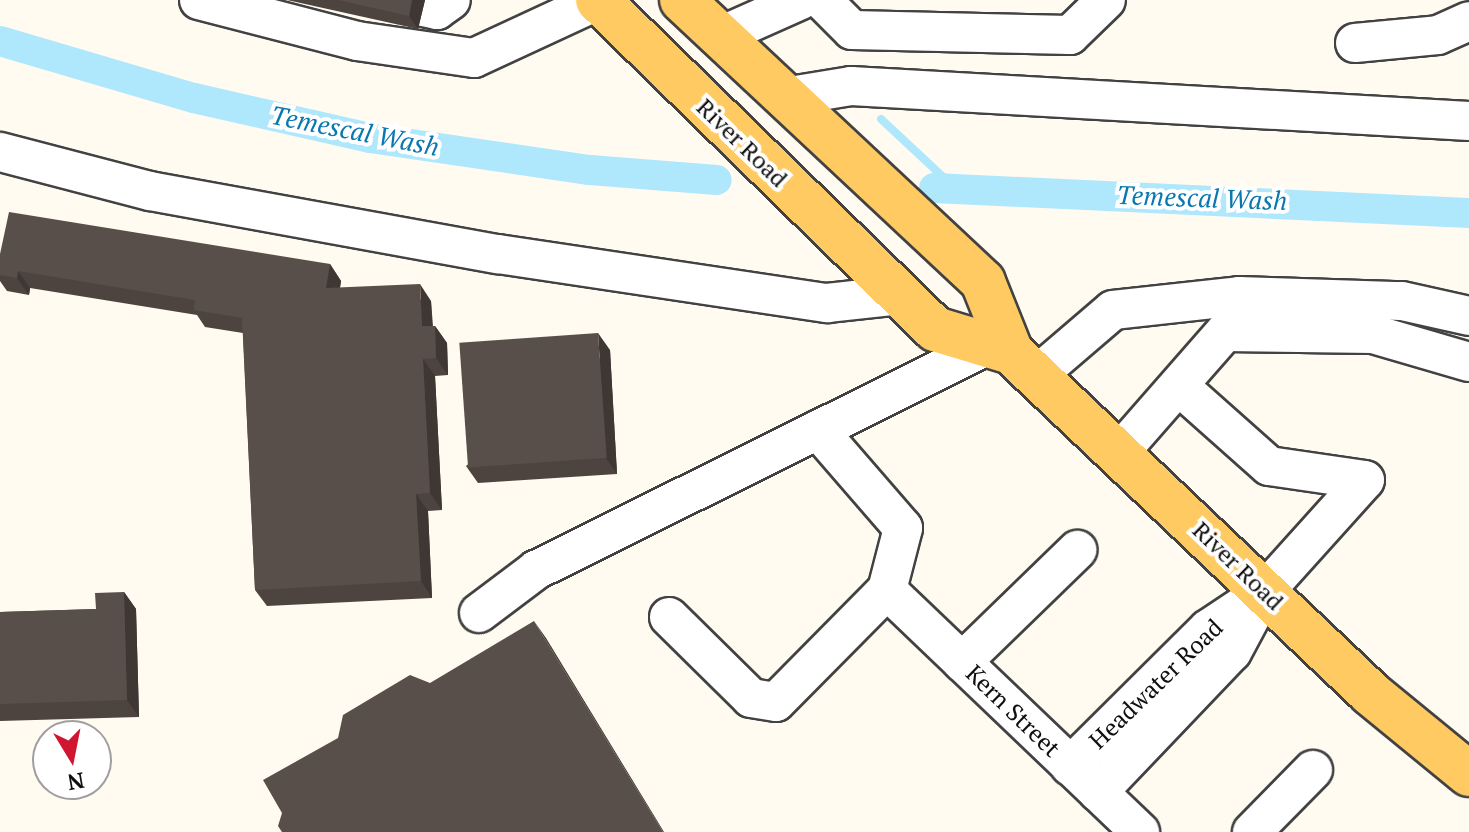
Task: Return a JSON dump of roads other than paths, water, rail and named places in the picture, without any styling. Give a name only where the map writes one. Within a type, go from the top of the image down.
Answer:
[{"type":"main road","name":"River Road","points":[[598,0],[935,329],[1011,358],[1119,453],[1370,693],[1469,774]]},
{"type":"main road","points":[[633,0],[684,42],[718,37]]},
{"type":"main road","name":"River Road","points":[[682,0],[983,282],[1011,358]]},
{"type":"street","points":[[199,0],[357,41],[474,58],[598,0]]},
{"type":"street","points":[[389,0],[437,10],[451,0]]},
{"type":"street","points":[[718,37],[801,0]]},
{"type":"street","points":[[822,0],[852,30],[1070,35],[1106,0]]},
{"type":"street","points":[[1355,43],[1438,35],[1469,21]]},
{"type":"street","points":[[772,86],[851,86],[1469,121]]},
{"type":"street","points":[[0,152],[150,191],[498,254],[827,303],[897,291]]},
{"type":"street","points":[[479,613],[536,570],[829,443],[1113,310],[1239,296],[1402,301],[1469,316]]},
{"type":"street","points":[[1119,453],[1225,332],[1259,329],[1373,334],[1469,362]]},
{"type":"street","points":[[1179,386],[1269,466],[1365,480],[1265,591]]},
{"type":"street","points":[[669,617],[751,698],[776,702],[887,590],[903,528],[829,443]]},
{"type":"street","points":[[962,662],[1077,550]]},
{"type":"street","name":"Kern Street","points":[[887,590],[1140,832]]},
{"type":"street","name":"Headwater Road","points":[[1070,766],[1208,629],[1265,591]]},
{"type":"street","name":"Headwater Road","points":[[1098,792],[1232,652],[1265,591]]},
{"type":"street","points":[[1252,832],[1313,770]]},
{"type":"waterway","name":"Temescal Wash","points":[[0,41],[194,98],[370,138],[590,170],[717,180]]},
{"type":"waterway","points":[[881,119],[956,189]]},
{"type":"waterway","name":"Temescal Wash","points":[[934,188],[1469,213]]}]
